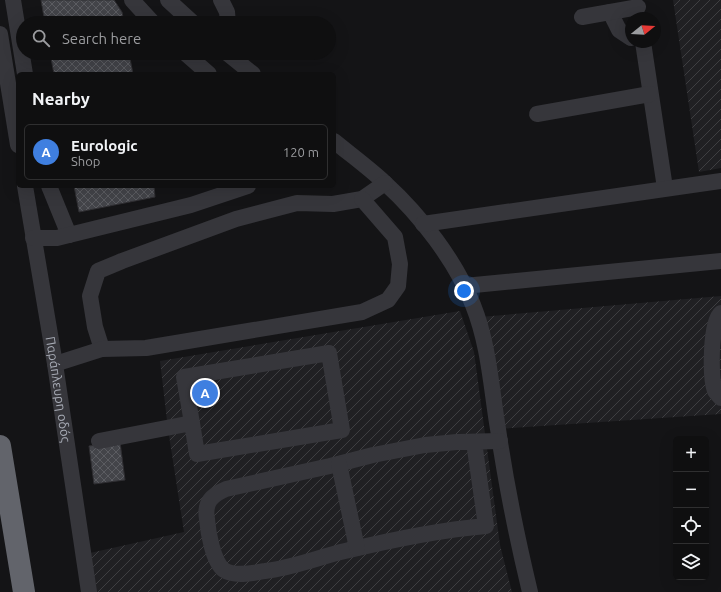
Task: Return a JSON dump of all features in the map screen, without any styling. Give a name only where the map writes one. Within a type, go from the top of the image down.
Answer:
[{"type":"highway","points":[[0,446],[24,592]]},
{"type":"street","points":[[12,0],[16,23]]},
{"type":"street","points":[[132,0],[147,16]]},
{"type":"street","points":[[168,0],[185,16]]},
{"type":"street","points":[[221,0],[227,16]]},
{"type":"street","points":[[582,17],[639,8]]},
{"type":"street","points":[[610,12],[619,30],[625,34]]},
{"type":"street","points":[[0,34],[16,134]]},
{"type":"street","points":[[644,48],[665,188]]},
{"type":"street","points":[[23,60],[25,72]]},
{"type":"street","points":[[192,60],[207,72]]},
{"type":"street","points":[[236,60],[251,72]]},
{"type":"street","points":[[537,114],[650,94]]},
{"type":"street","points":[[336,143],[385,182],[423,224],[439,245],[464,286],[482,330],[500,441],[520,548],[530,592]]},
{"type":"street","points":[[423,224],[721,181]]},
{"type":"street","points":[[102,349],[95,327],[90,296],[98,271],[243,217],[297,203],[333,204],[362,199],[385,182]]},
{"type":"street","name":"Παράπλευρη οδός","points":[[24,188],[55,364],[89,592]]},
{"type":"street","points":[[50,188],[69,235]]},
{"type":"street","points":[[33,238],[57,238],[191,205],[242,188]]},
{"type":"street","points":[[55,364],[102,349],[146,348],[362,312],[388,300],[398,286],[400,264],[395,237],[362,199]]},
{"type":"street","points":[[464,286],[721,261]]},
{"type":"street","points":[[721,313],[717,316],[713,335],[712,358],[715,390],[721,398]]},
{"type":"street","points":[[329,353],[342,430],[197,454],[192,423],[184,377],[329,353]]},
{"type":"street","points":[[99,441],[192,423]]},
{"type":"street","points":[[474,442],[486,526],[448,529],[357,548],[267,571],[235,574],[224,571],[218,564],[206,517],[208,502],[213,494],[226,489],[373,455],[424,445],[474,442],[500,441]]},
{"type":"street","points":[[339,464],[357,548]]},
{"type":"shaded area","points":[[673,0],[721,0],[721,168],[699,172]]},
{"type":"shaded area","points":[[721,296],[721,414],[498,429],[480,317]]},
{"type":"shaded area","points":[[460,311],[474,352],[500,545],[512,592],[96,592],[90,553],[184,532],[168,429],[160,361]]},
{"type":"building","points":[[41,0],[114,0],[122,12],[123,16],[44,16]]},
{"type":"building","points":[[51,60],[130,60],[133,72],[54,72]]},
{"type":"building","points":[[74,188],[154,188],[155,197],[79,212]]},
{"type":"building","points":[[120,442],[125,480],[94,484],[89,446]]},
{"type":"place","name":"Eurologic","points":[[205,393]]}]
